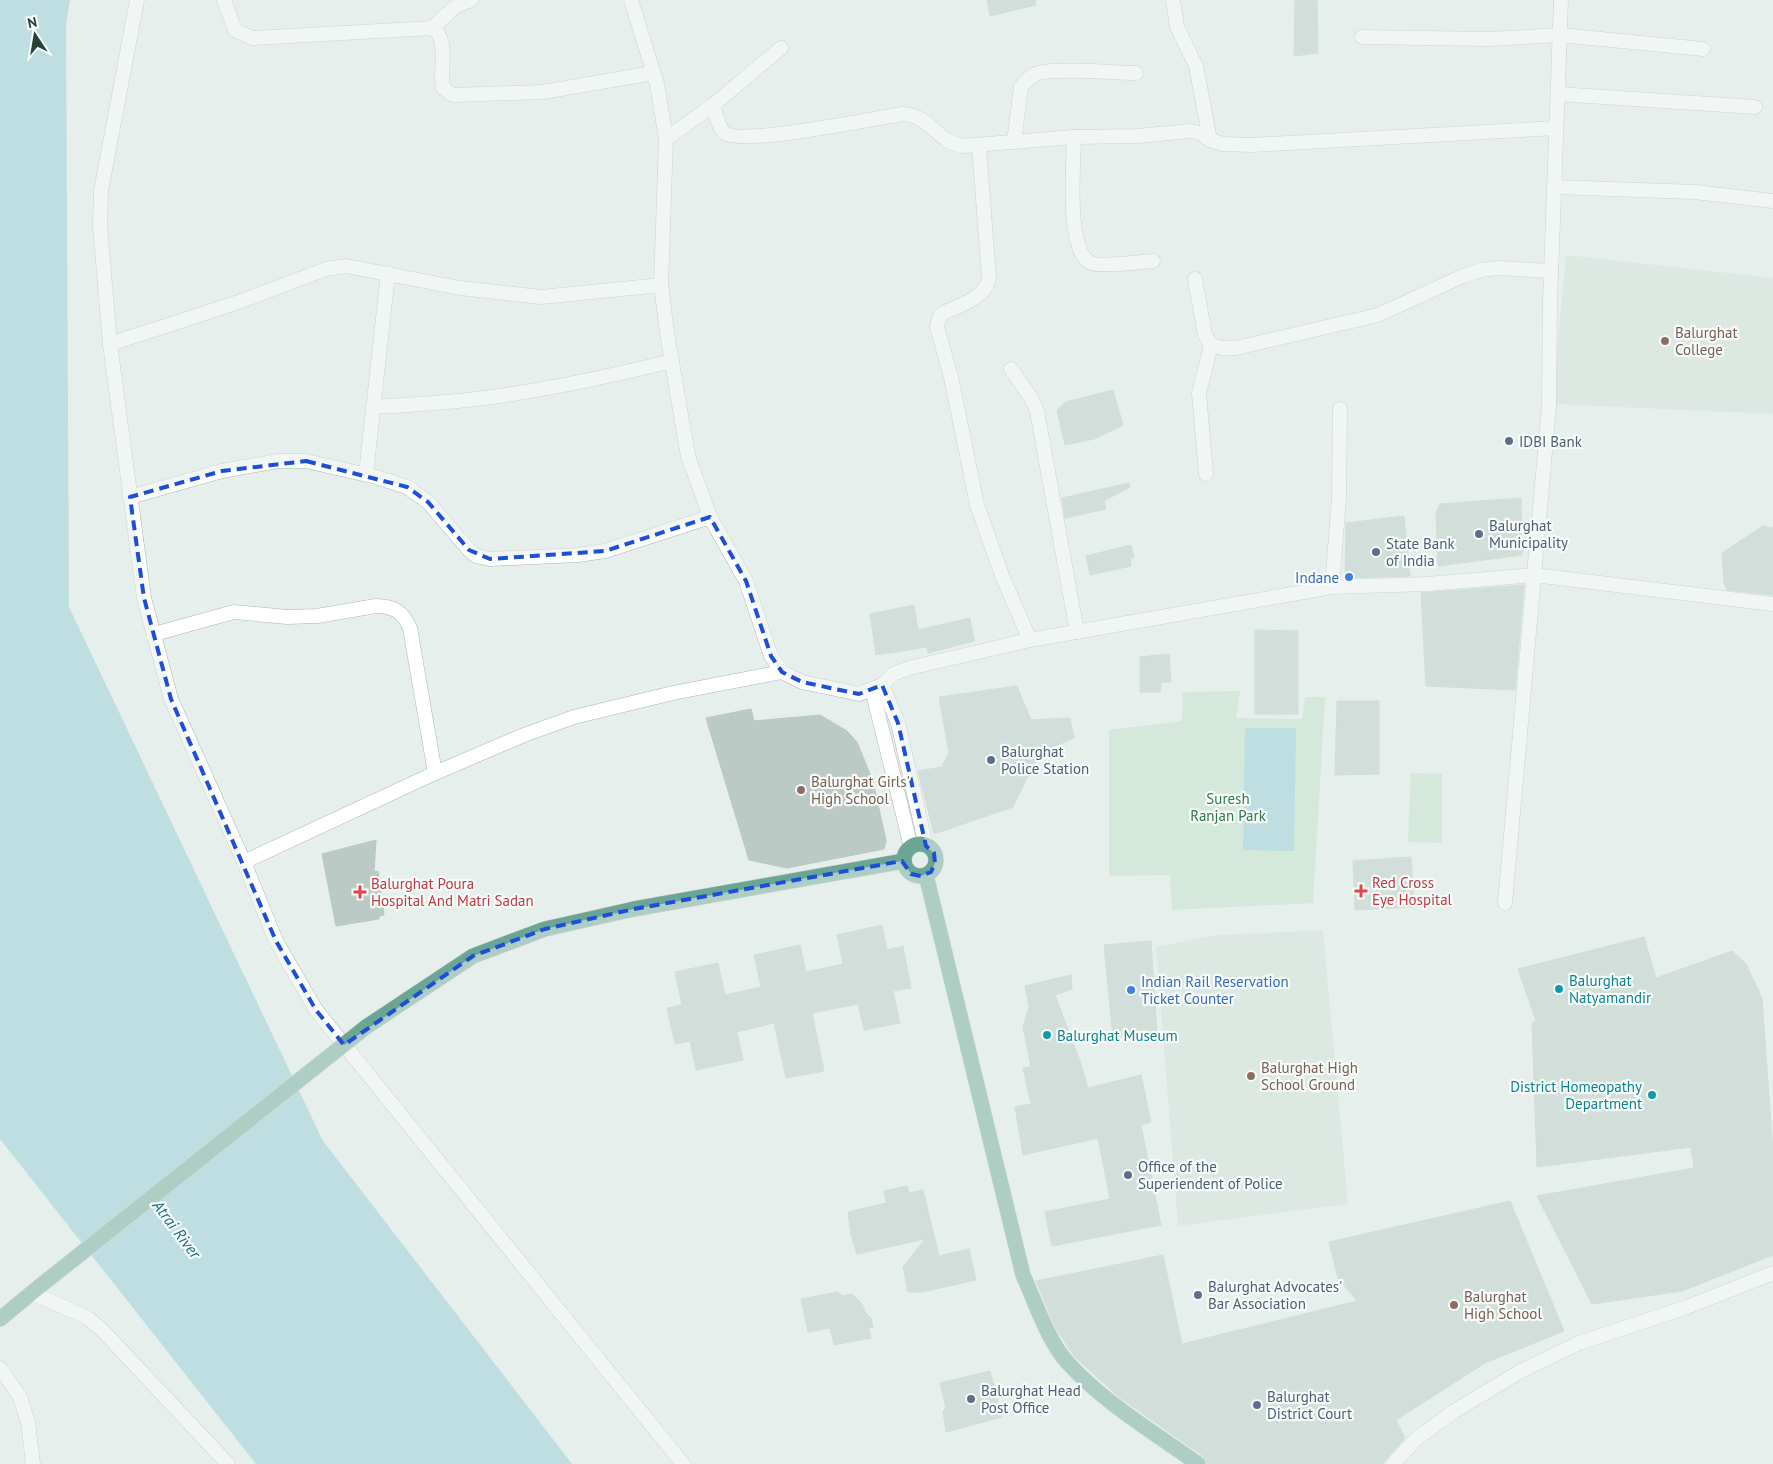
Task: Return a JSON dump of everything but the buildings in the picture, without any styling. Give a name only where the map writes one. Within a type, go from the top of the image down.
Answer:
[{"type":"main road","points":[[919,847],[936,858],[934,868],[926,875],[911,874],[904,861],[907,851],[919,847]]},
{"type":"main road","points":[[0,1320],[366,1027],[472,956],[545,929],[634,908],[904,861]]},
{"type":"main road","points":[[926,875],[1023,1275],[1030,1292],[1050,1335],[1067,1362],[1100,1393],[1198,1464]]},
{"type":"street","points":[[137,0],[101,191],[100,226],[110,344],[144,598],[171,699],[244,862],[276,941],[316,1010],[683,1464]]},
{"type":"street","points":[[224,0],[235,30],[252,38],[432,28],[456,6],[471,0]]},
{"type":"street","points":[[631,0],[653,73],[666,139],[661,285],[688,456],[710,517],[746,582],[771,656],[782,672],[802,682],[858,694],[877,687],[893,674],[909,668],[1030,640],[1332,587],[1427,584],[1534,575],[1773,604]]},
{"type":"street","points":[[1173,0],[1176,27],[1196,66],[1210,140]]},
{"type":"street","points":[[1505,903],[1550,406],[1551,271],[1561,0]]},
{"type":"street","points":[[432,28],[440,34],[442,43],[443,88],[453,96],[543,92],[653,73]]},
{"type":"street","points":[[1362,37],[1489,39],[1560,36],[1703,49]]},
{"type":"street","points":[[666,139],[713,105],[781,48]]},
{"type":"street","points":[[1014,142],[1021,87],[1025,80],[1036,74],[1054,72],[1136,73]]},
{"type":"street","points":[[1558,94],[1755,107]]},
{"type":"street","points":[[713,105],[721,128],[725,133],[734,136],[765,136],[903,114],[923,118],[946,141],[955,144],[979,146],[1074,137],[1138,136],[1190,131],[1200,133],[1210,140],[1223,144],[1252,145],[1556,128]]},
{"type":"street","points":[[1074,137],[1075,225],[1078,247],[1083,258],[1093,264],[1153,261]]},
{"type":"street","points":[[979,146],[989,278],[988,287],[981,294],[943,313],[940,316],[937,327],[951,377],[977,505],[1003,578],[1030,640]]},
{"type":"street","points":[[1554,187],[1695,192],[1773,201]]},
{"type":"street","points":[[110,344],[236,303],[326,269],[346,266],[460,288],[541,297],[661,285]]},
{"type":"street","points":[[1211,345],[1222,348],[1236,348],[1378,315],[1463,276],[1481,270],[1498,268],[1551,271]]},
{"type":"street","points":[[366,474],[388,273]]},
{"type":"street","points":[[1196,279],[1206,335],[1211,345],[1198,393],[1206,474]]},
{"type":"street","points":[[373,407],[476,399],[556,387],[598,380],[672,362]]},
{"type":"street","points":[[1011,369],[1031,398],[1037,411],[1077,632]]},
{"type":"street","points":[[1332,587],[1339,498],[1340,409]]},
{"type":"street","points":[[130,497],[222,471],[278,461],[306,461],[366,474],[407,487],[428,502],[469,550],[476,556],[490,559],[578,555],[605,551],[710,517]]},
{"type":"street","points":[[154,634],[234,612],[287,617],[317,616],[376,606],[385,606],[397,610],[404,615],[410,628],[435,772]]},
{"type":"street","points":[[244,862],[435,772],[524,735],[574,717],[673,693],[782,672]]},
{"type":"street","points":[[877,687],[919,847]]},
{"type":"street","points":[[1393,1464],[1416,1439],[1453,1412],[1521,1371],[1579,1343],[1687,1308],[1773,1273]]},
{"type":"street","points":[[36,1290],[88,1318],[103,1331],[228,1464]]},
{"type":"street","points":[[0,1368],[20,1397],[28,1422],[33,1464]]},
{"type":"highlighted area","points":[[306,461],[407,487],[428,502],[469,550],[490,559],[605,551],[710,517],[746,581],[771,656],[782,672],[802,682],[859,694],[882,685],[898,723],[926,846],[934,853],[935,863],[931,872],[921,876],[911,874],[902,861],[634,909],[545,929],[473,956],[344,1045],[316,1010],[276,941],[171,699],[144,598],[130,497],[222,471]]},
{"type":"shaded area","name":"Balurghat College","points":[[1566,255],[1773,278],[1773,414],[1552,404]]},
{"type":"shaded area","name":"Balurghat High School Ground","points":[[1323,930],[1348,1204],[1178,1226],[1156,947],[1216,935]]},
{"type":"green space","name":"Suresh Ranjan Park","points":[[1240,691],[1236,718],[1302,719],[1305,697],[1325,697],[1313,903],[1172,910],[1170,875],[1109,876],[1109,730],[1182,721],[1183,692]]},
{"type":"green space","points":[[1411,773],[1442,774],[1442,843],[1408,842]]},
{"type":"water","name":"Atrai River","points":[[0,0],[70,0],[66,25],[69,607],[323,1141],[572,1464],[256,1464],[0,1139]]},
{"type":"water","points":[[1245,728],[1296,728],[1294,851],[1243,850]]},
{"type":"place","name":"Balurghat College","points":[[1665,341]]},
{"type":"place","name":"IDBI Bank","points":[[1509,441]]},
{"type":"place","name":"Balurghat Municipality","points":[[1479,534]]},
{"type":"place","name":"State Bank of India","points":[[1376,552]]},
{"type":"place","name":"Indane","points":[[1349,577]]},
{"type":"place","name":"Balurghat Police Station","points":[[991,760]]},
{"type":"place","name":"Balurghat Girls' High School","points":[[801,790]]},
{"type":"place","name":"Red Cross Eye Hospital","points":[[1361,891]]},
{"type":"place","name":"Balurghat Poura Hospital And Matri Sadan","points":[[360,892]]},
{"type":"place","name":"Balurghat Natyamandir","points":[[1559,989]]},
{"type":"place","name":"Indian Rail Reservation Ticket Counter","points":[[1131,990]]},
{"type":"place","name":"Balurghat Museum","points":[[1047,1035]]},
{"type":"place","name":"Balurghat High School Ground","points":[[1251,1076]]},
{"type":"place","name":"District Homeopathy Department","points":[[1652,1095]]},
{"type":"place","name":"Office of the Superiendent of Police","points":[[1128,1175]]},
{"type":"place","name":"Balurghat Advocates' Bar Association","points":[[1198,1295]]},
{"type":"place","name":"Balurghat High School","points":[[1454,1305]]},
{"type":"place","name":"Balurghat Head Post Office","points":[[971,1399]]},
{"type":"place","name":"Balurghat District Court","points":[[1257,1405]]}]
